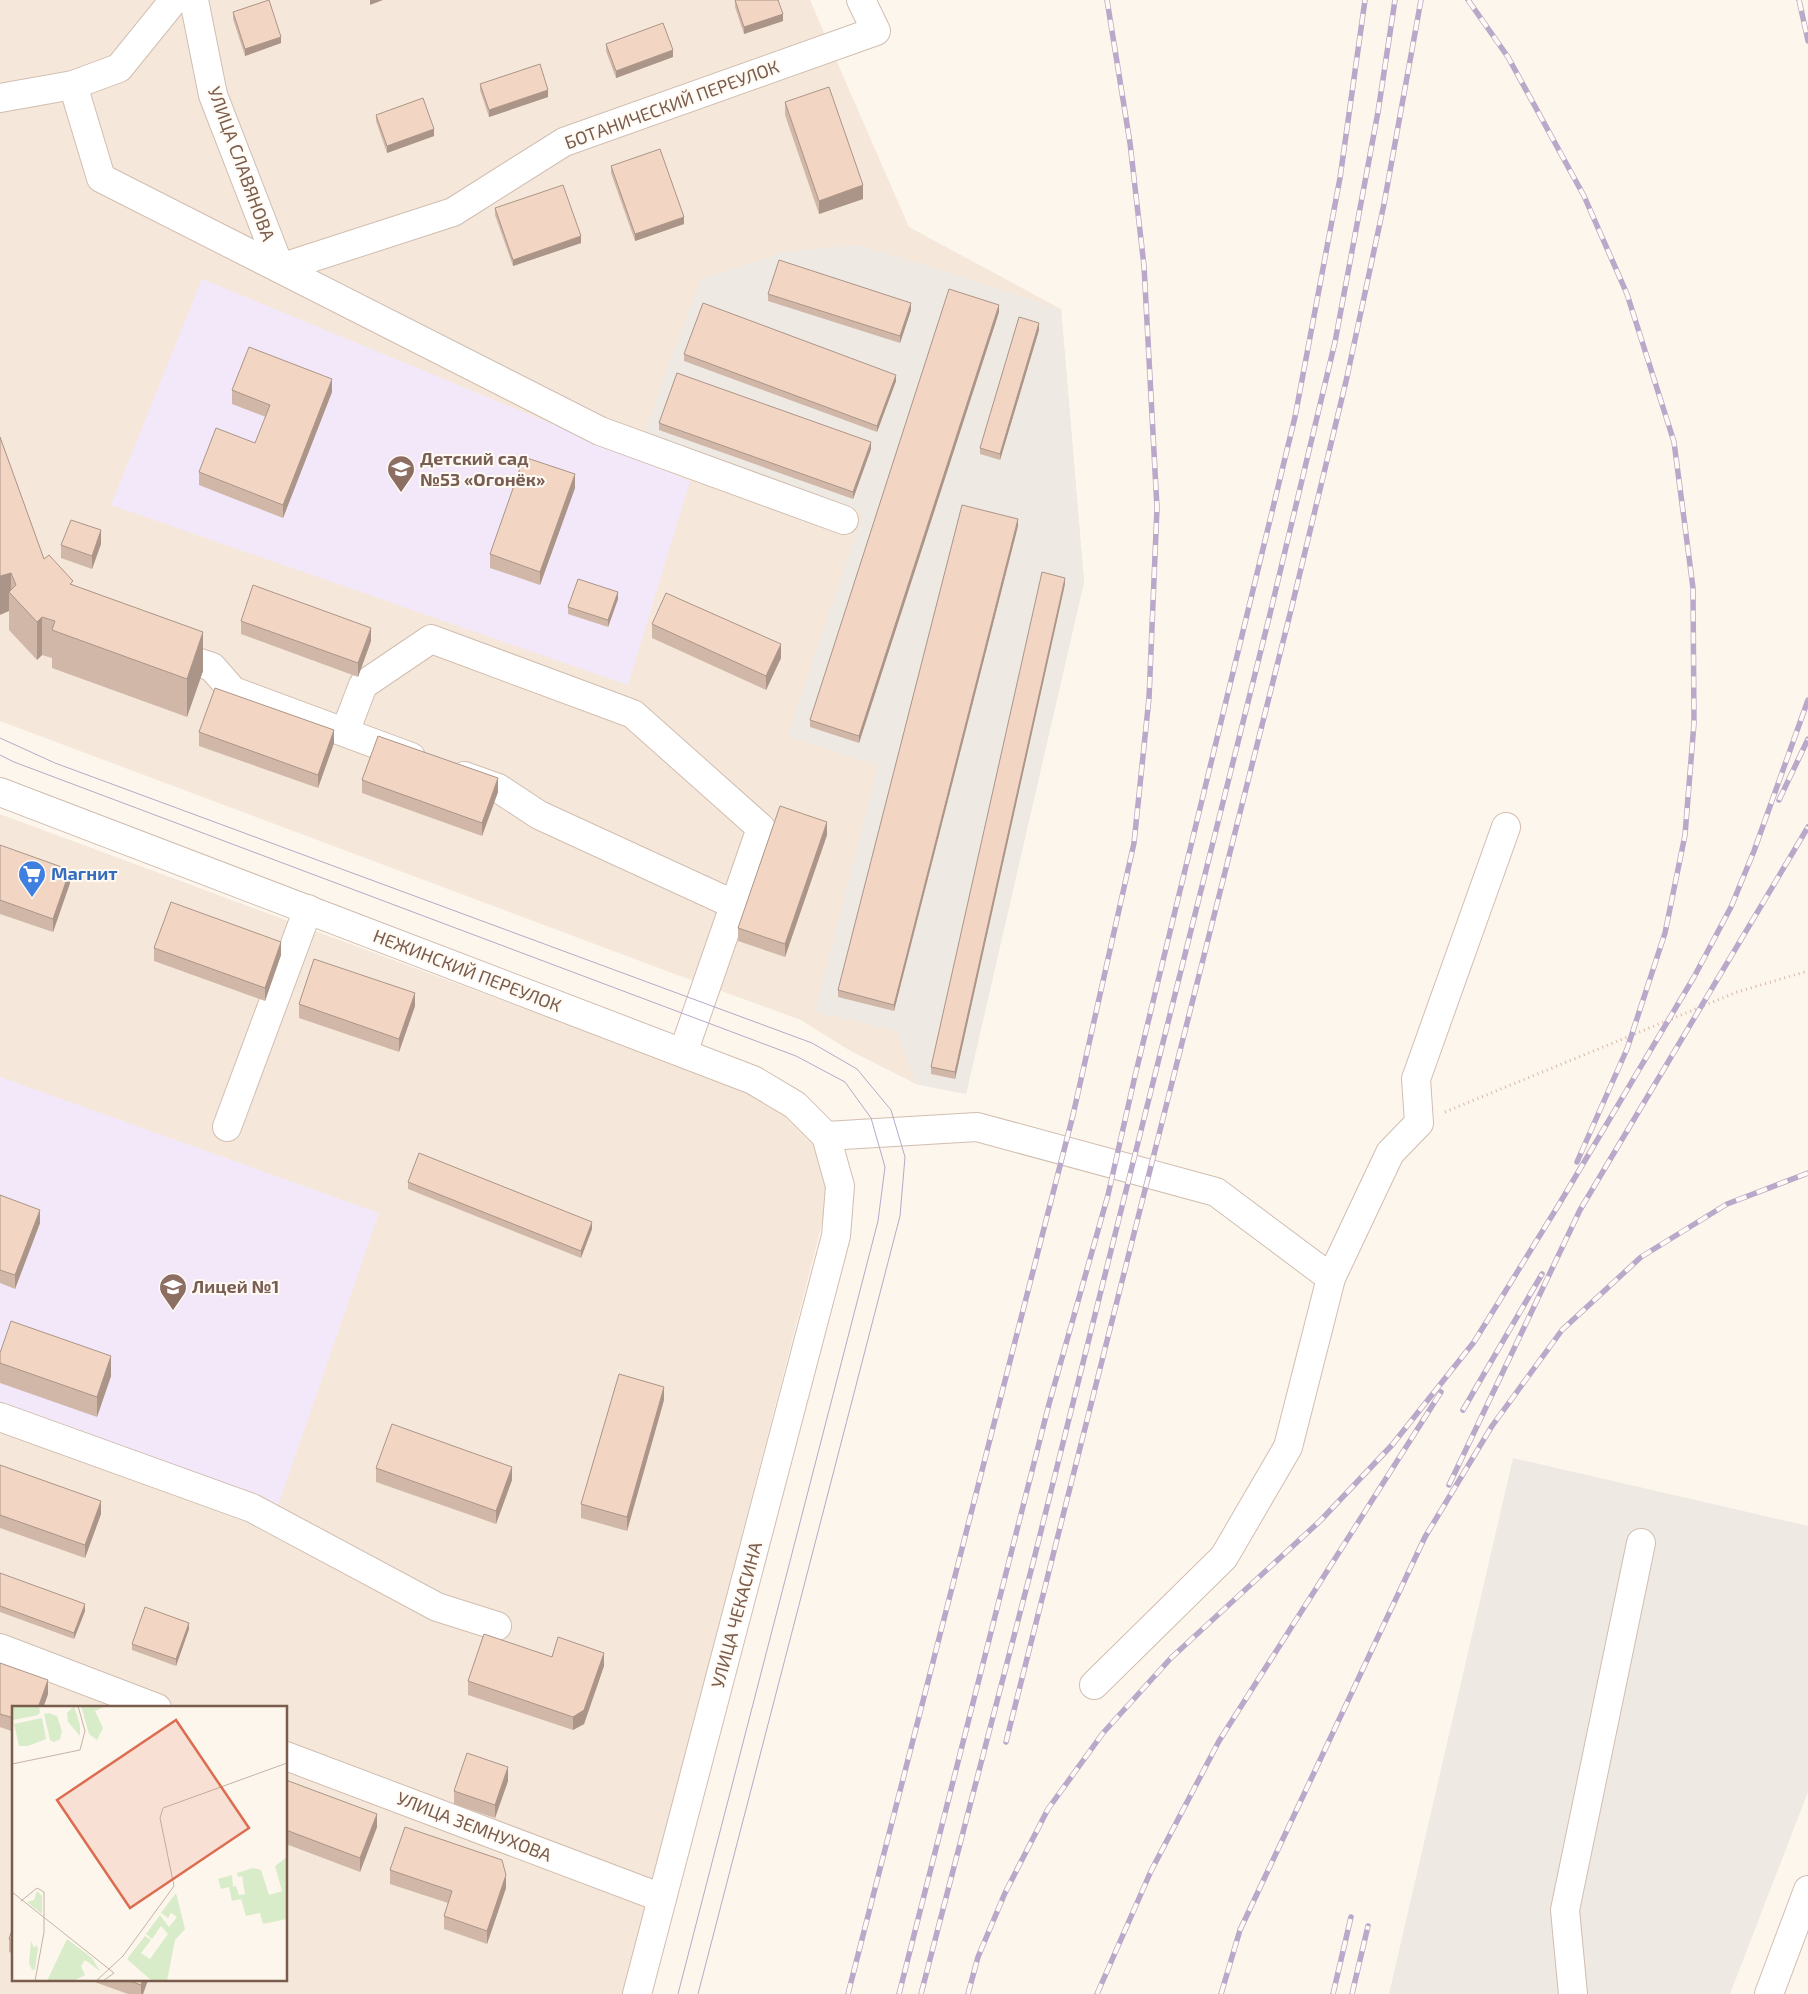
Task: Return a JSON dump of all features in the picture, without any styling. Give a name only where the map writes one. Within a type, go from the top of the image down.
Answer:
[{"type":"street","points":[[0,98],[73,85],[119,68],[174,0]]},
{"type":"street","name":"УЛИЦА СЛАВЯНОВА","points":[[194,0],[214,95],[280,268]]},
{"type":"street","name":"БОТАНИЧЕСКИЙ ПЕРЕУЛОК","points":[[280,268],[453,212],[564,142],[876,31],[861,0]]},
{"type":"street","points":[[73,85],[101,178],[600,432],[844,520]]},
{"type":"street","points":[[345,732],[363,685],[431,639],[633,714],[761,828],[683,1053]]},
{"type":"street","points":[[148,646],[212,667],[233,691],[498,788],[539,815],[735,905]]},
{"type":"street","name":"НЕЖИНСКИЙ ПЕРЕУЛОК","points":[[0,792],[753,1080],[795,1105],[826,1136],[840,1186],[836,1236]]},
{"type":"street","points":[[1094,1685],[1224,1557],[1288,1447],[1331,1278],[1390,1153],[1419,1123],[1416,1079],[1506,827]]},
{"type":"street","points":[[227,1127],[308,909]]},
{"type":"street","points":[[826,1136],[977,1127],[1216,1192],[1331,1278]]},
{"type":"street","name":"УЛИЦА ЧЕКАСИНА","points":[[637,1994],[836,1236]]},
{"type":"street","points":[[0,1418],[252,1508],[437,1607],[497,1626]]},
{"type":"street","points":[[1573,1994],[1565,1910],[1641,1543]]},
{"type":"street","points":[[0,1648],[153,1706]]},
{"type":"street","name":"УЛИЦА ЗЕМНУХОВА","points":[[288,1757],[662,1898]]},
{"type":"street","points":[[1769,1994],[1808,1890]]},
{"type":"path","points":[[1419,1123],[1737,992],[1808,971]]},
{"type":"shaded area","points":[[0,0],[810,0],[909,227],[1061,309],[1084,582],[966,1094],[916,1084],[849,1050],[801,1020],[0,721]]},
{"type":"shaded area","points":[[861,245],[1061,309],[1084,582],[966,1094],[916,1084],[896,1031],[815,1012],[878,765],[788,736],[863,512],[644,432],[701,278],[786,252]]},
{"type":"shaded area","name":"Детский сад №53 «Огонёк»","points":[[202,279],[690,481],[628,685],[111,505]]},
{"type":"shaded area","points":[[0,814],[763,1097],[792,1115],[810,1137],[831,1177],[821,1228],[624,1994],[0,1994]]},
{"type":"shaded area","name":"Лицей №1","points":[[0,1077],[379,1213],[277,1509],[0,1409]]},
{"type":"shaded area","points":[[1513,1458],[1808,1526],[1808,1792],[1730,1994],[1389,1994]]},
{"type":"building","points":[[269,0],[281,37],[245,49],[233,12]]},
{"type":"building","points":[[735,0],[778,0],[783,14],[744,27]]},
{"type":"building","points":[[663,23],[673,50],[616,71],[606,44]]},
{"type":"building","points":[[540,64],[548,90],[489,110],[480,84]]},
{"type":"building","points":[[829,87],[863,185],[819,201],[785,102]]},
{"type":"building","points":[[423,98],[434,129],[387,146],[376,115]]},
{"type":"building","points":[[660,149],[684,217],[635,234],[611,166]]},
{"type":"building","points":[[563,185],[581,236],[513,260],[495,208]]},
{"type":"building","points":[[779,260],[911,303],[900,336],[768,294]]},
{"type":"building","points":[[949,289],[999,305],[859,736],[810,720]]},
{"type":"building","points":[[703,303],[896,375],[877,426],[684,354]]},
{"type":"building","points":[[1019,317],[1039,323],[1000,454],[980,448]]},
{"type":"building","points":[[249,347],[332,379],[283,505],[199,472],[216,428],[255,443],[270,405],[232,390]]},
{"type":"building","points":[[677,373],[871,442],[853,492],[659,423]]},
{"type":"building","points":[[0,437],[44,559],[49,555],[73,581],[70,584],[203,632],[187,679],[52,630],[55,621],[42,617],[37,622],[9,592],[16,585],[11,573],[0,576]]},
{"type":"building","points":[[524,457],[575,474],[540,572],[490,554]]},
{"type":"building","points":[[962,505],[1018,519],[894,1005],[838,990]]},
{"type":"building","points":[[71,520],[101,530],[92,556],[61,545]]},
{"type":"building","points":[[1042,572],[1065,578],[955,1072],[931,1067]]},
{"type":"building","points":[[578,579],[618,592],[608,620],[568,607]]},
{"type":"building","points":[[253,585],[371,628],[358,663],[241,621]]},
{"type":"building","points":[[666,593],[781,644],[766,676],[652,624]]},
{"type":"building","points":[[215,688],[334,730],[318,775],[199,732]]},
{"type":"building","points":[[378,736],[498,778],[482,823],[362,780]]},
{"type":"building","points":[[780,806],[827,822],[785,944],[738,928]]},
{"type":"building","name":"Магнит","points":[[0,845],[70,870],[53,919],[0,900]]},
{"type":"building","points":[[171,902],[281,942],[265,988],[154,948]]},
{"type":"building","points":[[314,959],[415,993],[399,1039],[299,1004]]},
{"type":"building","points":[[419,1153],[592,1222],[581,1251],[408,1182]]},
{"type":"building","points":[[0,1195],[40,1210],[15,1275],[0,1270]]},
{"type":"building","points":[[11,1321],[111,1356],[97,1397],[0,1363],[0,1353]]},
{"type":"building","points":[[619,1374],[664,1387],[627,1517],[581,1504]]},
{"type":"building","points":[[392,1424],[512,1467],[496,1511],[376,1468]]},
{"type":"building","points":[[0,1465],[101,1501],[85,1545],[0,1515]]},
{"type":"building","points":[[0,1573],[85,1604],[74,1633],[0,1606]]},
{"type":"building","points":[[145,1607],[189,1623],[176,1659],[132,1644]]},
{"type":"building","points":[[484,1634],[552,1657],[558,1637],[604,1653],[584,1710],[573,1717],[468,1681]]},
{"type":"building","points":[[0,1663],[48,1680],[39,1706],[12,1706],[12,1717],[0,1714]]},
{"type":"building","points":[[467,1753],[508,1767],[495,1805],[454,1791]]},
{"type":"building","points":[[288,1781],[377,1814],[360,1858],[288,1831]]},
{"type":"building","points":[[405,1827],[502,1860],[506,1875],[487,1931],[444,1916],[452,1891],[390,1870]]},
{"type":"tram line","points":[[0,738],[55,763],[812,1043],[857,1069],[891,1110],[905,1157],[900,1216],[698,1994]]},
{"type":"tram line","points":[[0,755],[14,762],[796,1056],[845,1082],[871,1118],[885,1167],[878,1221],[678,1994]]},
{"type":"railway","points":[[848,1994],[1073,1115],[1134,843],[1149,698],[1157,508],[1144,266],[1130,143],[1107,0]]},
{"type":"railway","points":[[899,1994],[1049,1404],[1108,1195],[1135,1076],[1295,417],[1340,178],[1365,0]]},
{"type":"railway","points":[[921,1994],[1034,1559],[1269,618],[1335,342],[1378,112],[1395,0]]},
{"type":"railway","points":[[1006,1742],[1292,606],[1347,377],[1384,204],[1421,0]]},
{"type":"railway","points":[[1468,0],[1508,57],[1584,196],[1627,294],[1674,442],[1693,588],[1694,723],[1685,835],[1665,933],[1627,1049],[1577,1162]]},
{"type":"railway","points":[[1799,0],[1808,41]]},
{"type":"railway","points":[[968,1994],[978,1957],[1005,1893],[1048,1809],[1103,1733],[1171,1658],[1320,1521],[1392,1445],[1474,1342],[1558,1206],[1694,977],[1731,907],[1754,851],[1808,700]]},
{"type":"railway","points":[[1779,800],[1808,739]]},
{"type":"railway","points":[[1449,1485],[1580,1210],[1808,827]]},
{"type":"railway","points":[[1221,1994],[1240,1930],[1425,1537],[1492,1426],[1562,1330],[1641,1257],[1727,1204],[1808,1173]]},
{"type":"railway","points":[[1463,1410],[1542,1274]]},
{"type":"railway","points":[[1097,1994],[1151,1871],[1219,1741],[1441,1392]]},
{"type":"railway","points":[[1333,1994],[1351,1917]]},
{"type":"railway","points":[[1352,1994],[1368,1926]]},
{"type":"place","name":"Детский сад №53 «Огонёк»","points":[[401,493]]},
{"type":"place","name":"Магнит","points":[[32,898]]},
{"type":"place","name":"Лицей №1","points":[[173,1311]]}]
